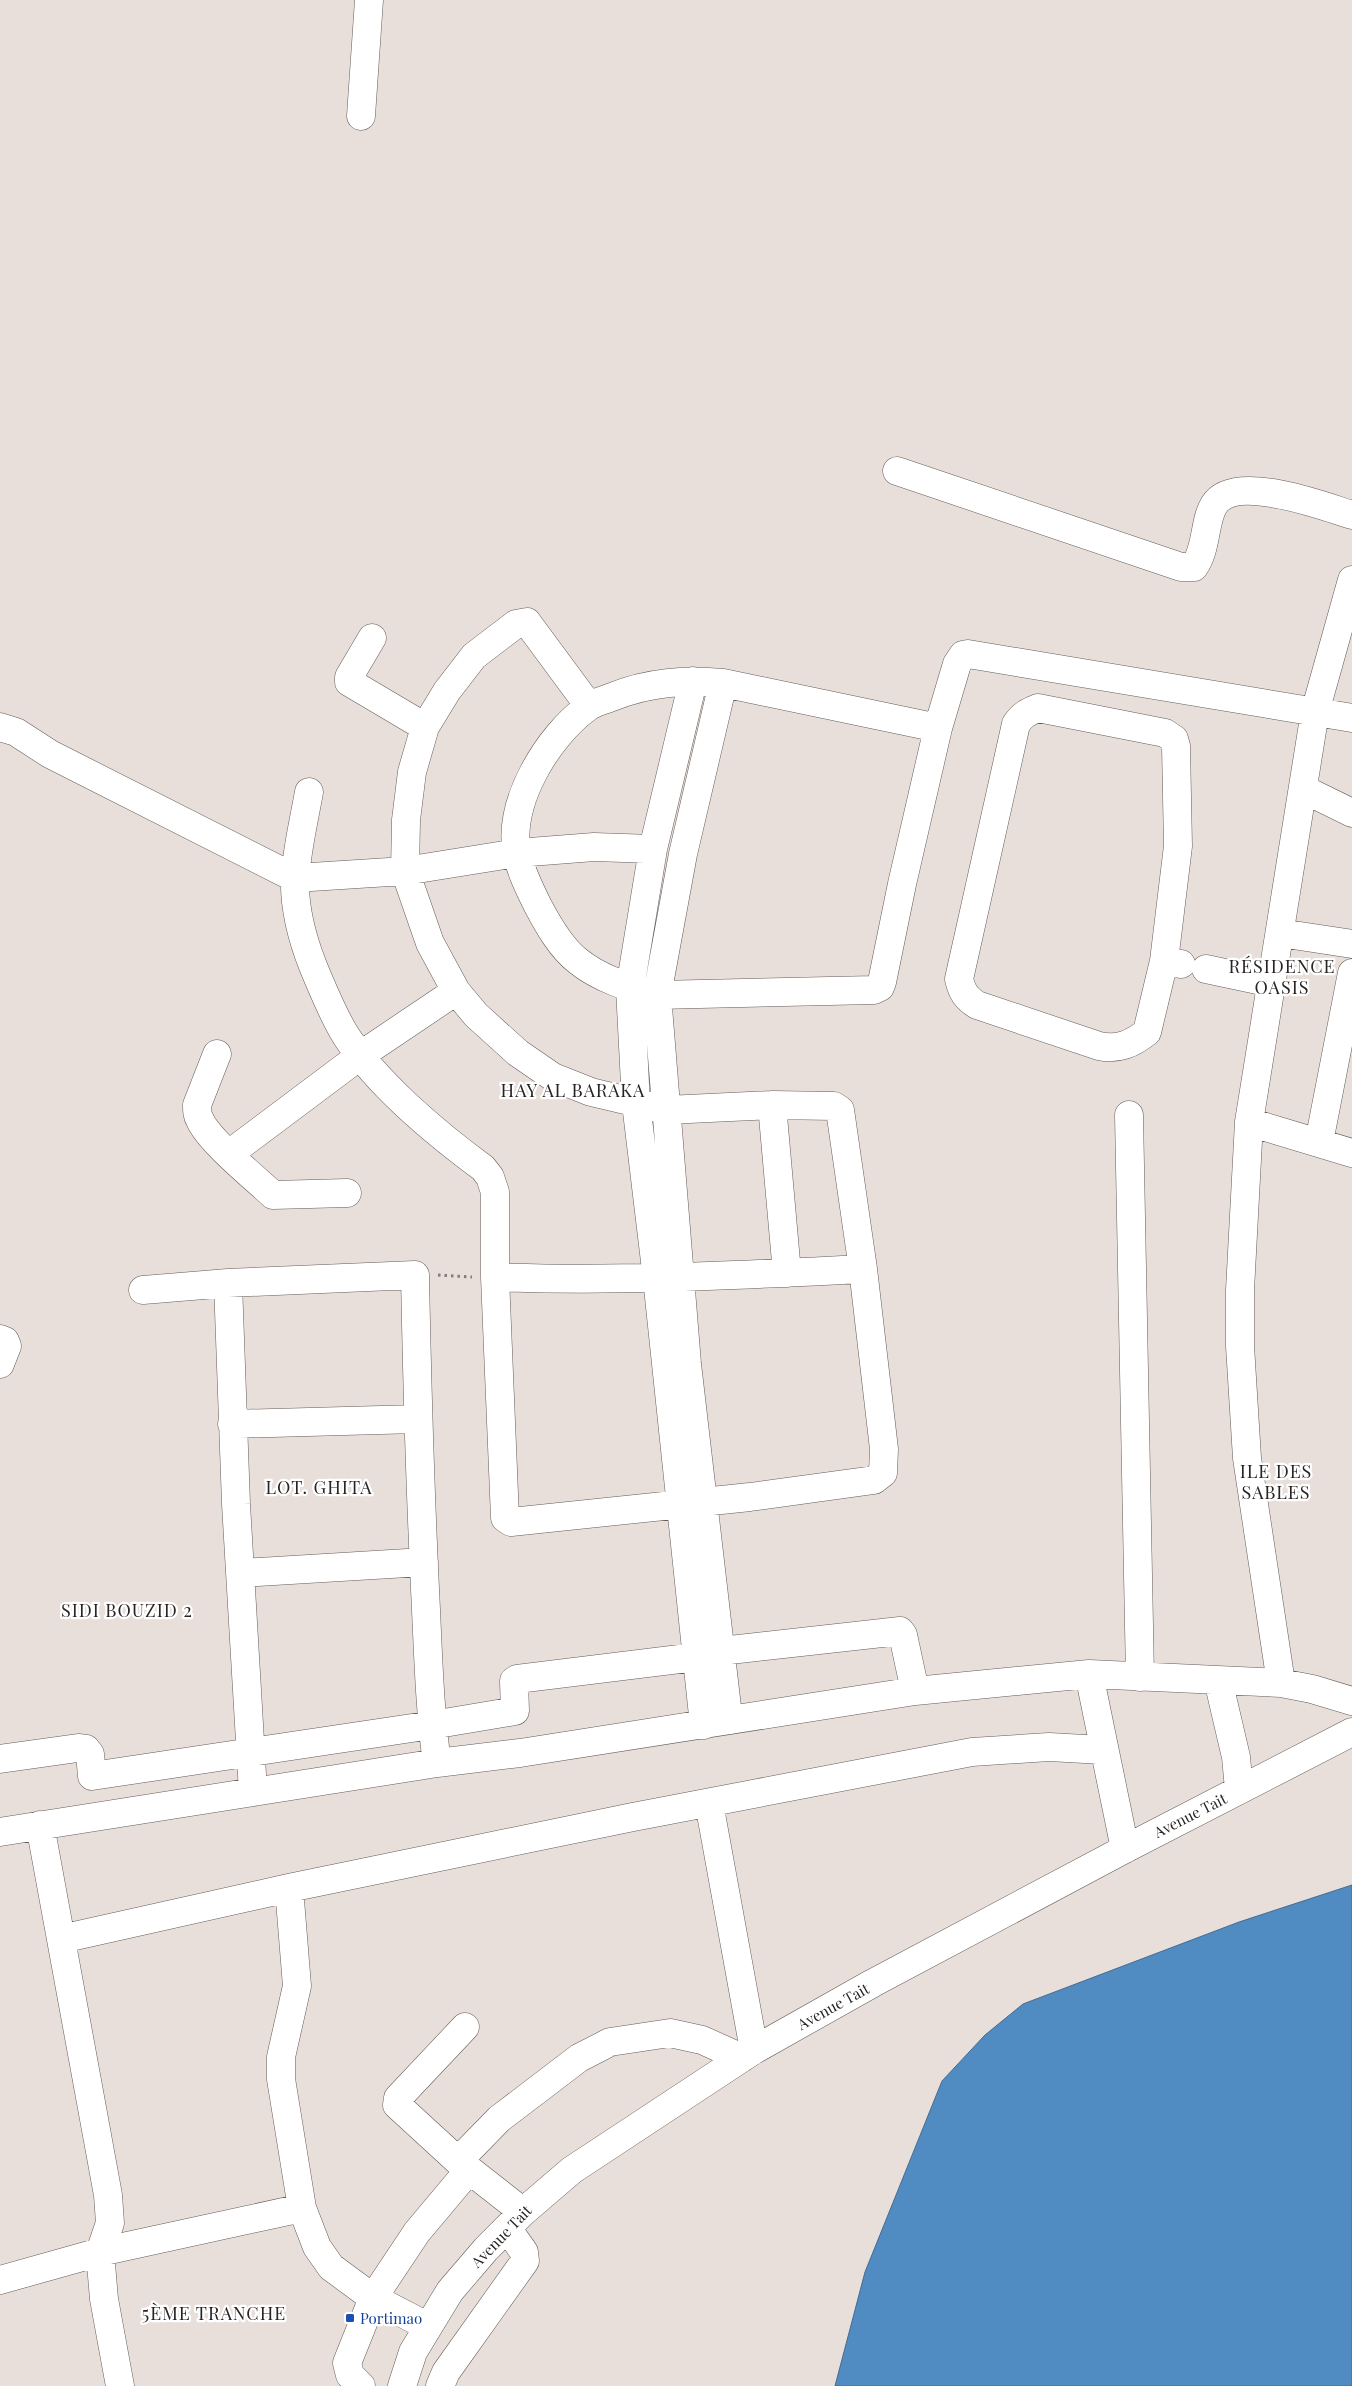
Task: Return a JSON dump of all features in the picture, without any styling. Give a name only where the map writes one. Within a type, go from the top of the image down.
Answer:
[{"type":"street","points":[[361,116],[369,0]]},
{"type":"street","points":[[897,471],[1181,567],[1194,567],[1199,559],[1213,505],[1224,496],[1240,491],[1283,494],[1352,515]]},
{"type":"street","points":[[1281,1683],[1247,1458],[1240,1346],[1240,1290],[1250,1122],[1315,712],[1352,580]]},
{"type":"street","points":[[309,792],[295,878],[298,920],[322,988],[344,1031],[360,1055],[407,1105],[483,1168],[490,1177],[496,1192],[495,1277],[504,1514],[508,1521],[750,1497],[874,1480],[883,1474],[884,1449],[863,1269],[840,1110],[834,1106],[772,1105],[666,1110],[591,1092],[553,1077],[497,1036],[456,991],[430,942],[404,871],[406,820],[412,772],[426,727],[447,691],[474,656],[516,624],[522,622],[531,625],[589,706]]},
{"type":"street","points":[[372,638],[348,677],[349,682],[426,727]]},
{"type":"street","points":[[938,728],[723,682],[657,683],[630,690],[589,706],[562,730],[542,755],[527,787],[518,822],[517,853],[530,889],[558,939],[577,961],[630,988],[658,995],[869,991],[880,987],[938,728],[957,664],[963,655],[968,654],[1352,718]]},
{"type":"street","points":[[693,681],[653,849],[630,988],[636,1103],[668,1277],[708,1654],[704,1725]]},
{"type":"street","points":[[668,1277],[666,1110],[658,995],[683,854],[723,682]]},
{"type":"street","points":[[1038,708],[1165,733],[1174,739],[1176,746],[1178,846],[1184,965],[1147,1032],[1128,1045],[1113,1048],[1099,1046],[977,1005],[967,999],[959,979],[1016,724],[1021,716],[1038,708]]},
{"type":"street","points":[[0,727],[16,732],[50,754],[295,878],[404,871],[517,853],[594,847],[653,849]]},
{"type":"street","points":[[1303,788],[1352,813]]},
{"type":"street","points":[[1280,933],[1352,944]]},
{"type":"street","points":[[1184,965],[1272,983]]},
{"type":"street","points":[[1319,1142],[1352,973]]},
{"type":"street","points":[[229,1154],[360,1055],[456,991]]},
{"type":"street","points":[[217,1054],[197,1105],[197,1114],[206,1129],[229,1154],[273,1195],[347,1193]]},
{"type":"street","points":[[772,1105],[787,1273]]},
{"type":"street","points":[[1129,1115],[1140,1676]]},
{"type":"street","points":[[1250,1122],[1352,1153]]},
{"type":"street","points":[[495,1277],[571,1280],[863,1269]]},
{"type":"street","points":[[143,1290],[228,1283],[415,1275],[417,1419],[432,1725],[437,1763]]},
{"type":"street","points":[[228,1283],[232,1424],[253,1792]]},
{"type":"street","points":[[0,1339],[6,1341],[8,1346],[0,1364]]},
{"type":"street","points":[[232,1424],[417,1419]]},
{"type":"street","points":[[240,1573],[424,1562]]},
{"type":"street","points":[[520,1753],[515,1711],[514,1681],[517,1679],[900,1631],[903,1635],[915,1691]]},
{"type":"street","points":[[708,1654],[730,1720]]},
{"type":"street","points":[[1089,1674],[1125,1849]]},
{"type":"street","points":[[0,1832],[437,1763],[520,1753],[915,1691],[1089,1674],[1281,1683],[1312,1689],[1352,1701]]},
{"type":"street","points":[[1218,1680],[1236,1757],[1239,1789]]},
{"type":"street","points":[[92,1776],[515,1711]]},
{"type":"street","name":"Avenue Tait","points":[[402,2386],[413,2352],[427,2326],[450,2291],[486,2249],[515,2220],[572,2170],[748,2054],[873,1983],[1239,1789],[1352,1732]]},
{"type":"street","points":[[62,1939],[289,1888],[972,1752],[1049,1747],[1104,1750]]},
{"type":"street","points":[[0,1759],[78,1748],[86,1749],[90,1754],[96,1816]]},
{"type":"street","points":[[361,2386],[350,2375],[347,2363],[373,2298],[464,2166],[476,2140],[579,2058],[610,2042],[670,2033],[702,2040],[748,2054],[709,1803]]},
{"type":"street","points":[[40,1825],[108,2196],[110,2223],[100,2252],[104,2299],[120,2386]]},
{"type":"street","points":[[289,1888],[298,1986],[281,2057],[281,2079],[302,2208],[323,2257],[331,2267],[373,2298],[427,2326]]},
{"type":"street","points":[[440,2386],[446,2372],[525,2261],[515,2220],[464,2166],[399,2109],[396,2102],[465,2027]]},
{"type":"street","points":[[0,2280],[100,2252],[302,2208]]},
{"type":"path","points":[[415,1275],[495,1277]]},
{"type":"water","points":[[1352,1885],[1352,2386],[835,2386],[865,2272],[942,2081],[985,2035],[1023,2004],[1239,1922]]},
{"type":"place","name":"Portimao","points":[[350,2318]]},
{"type":"district","name":"RÉSIDENCE OASIS","points":[[1282,976]]},
{"type":"district","name":"HAY AL BARAKA","points":[[573,1090]]},
{"type":"district","name":"ILE DES SABLES","points":[[1276,1481]]},
{"type":"district","name":"LOT. GHITA","points":[[319,1487]]},
{"type":"district","name":"SIDI BOUZID 2","points":[[127,1610]]},
{"type":"district","name":"5ÈME TRANCHE","points":[[214,2313]]}]
